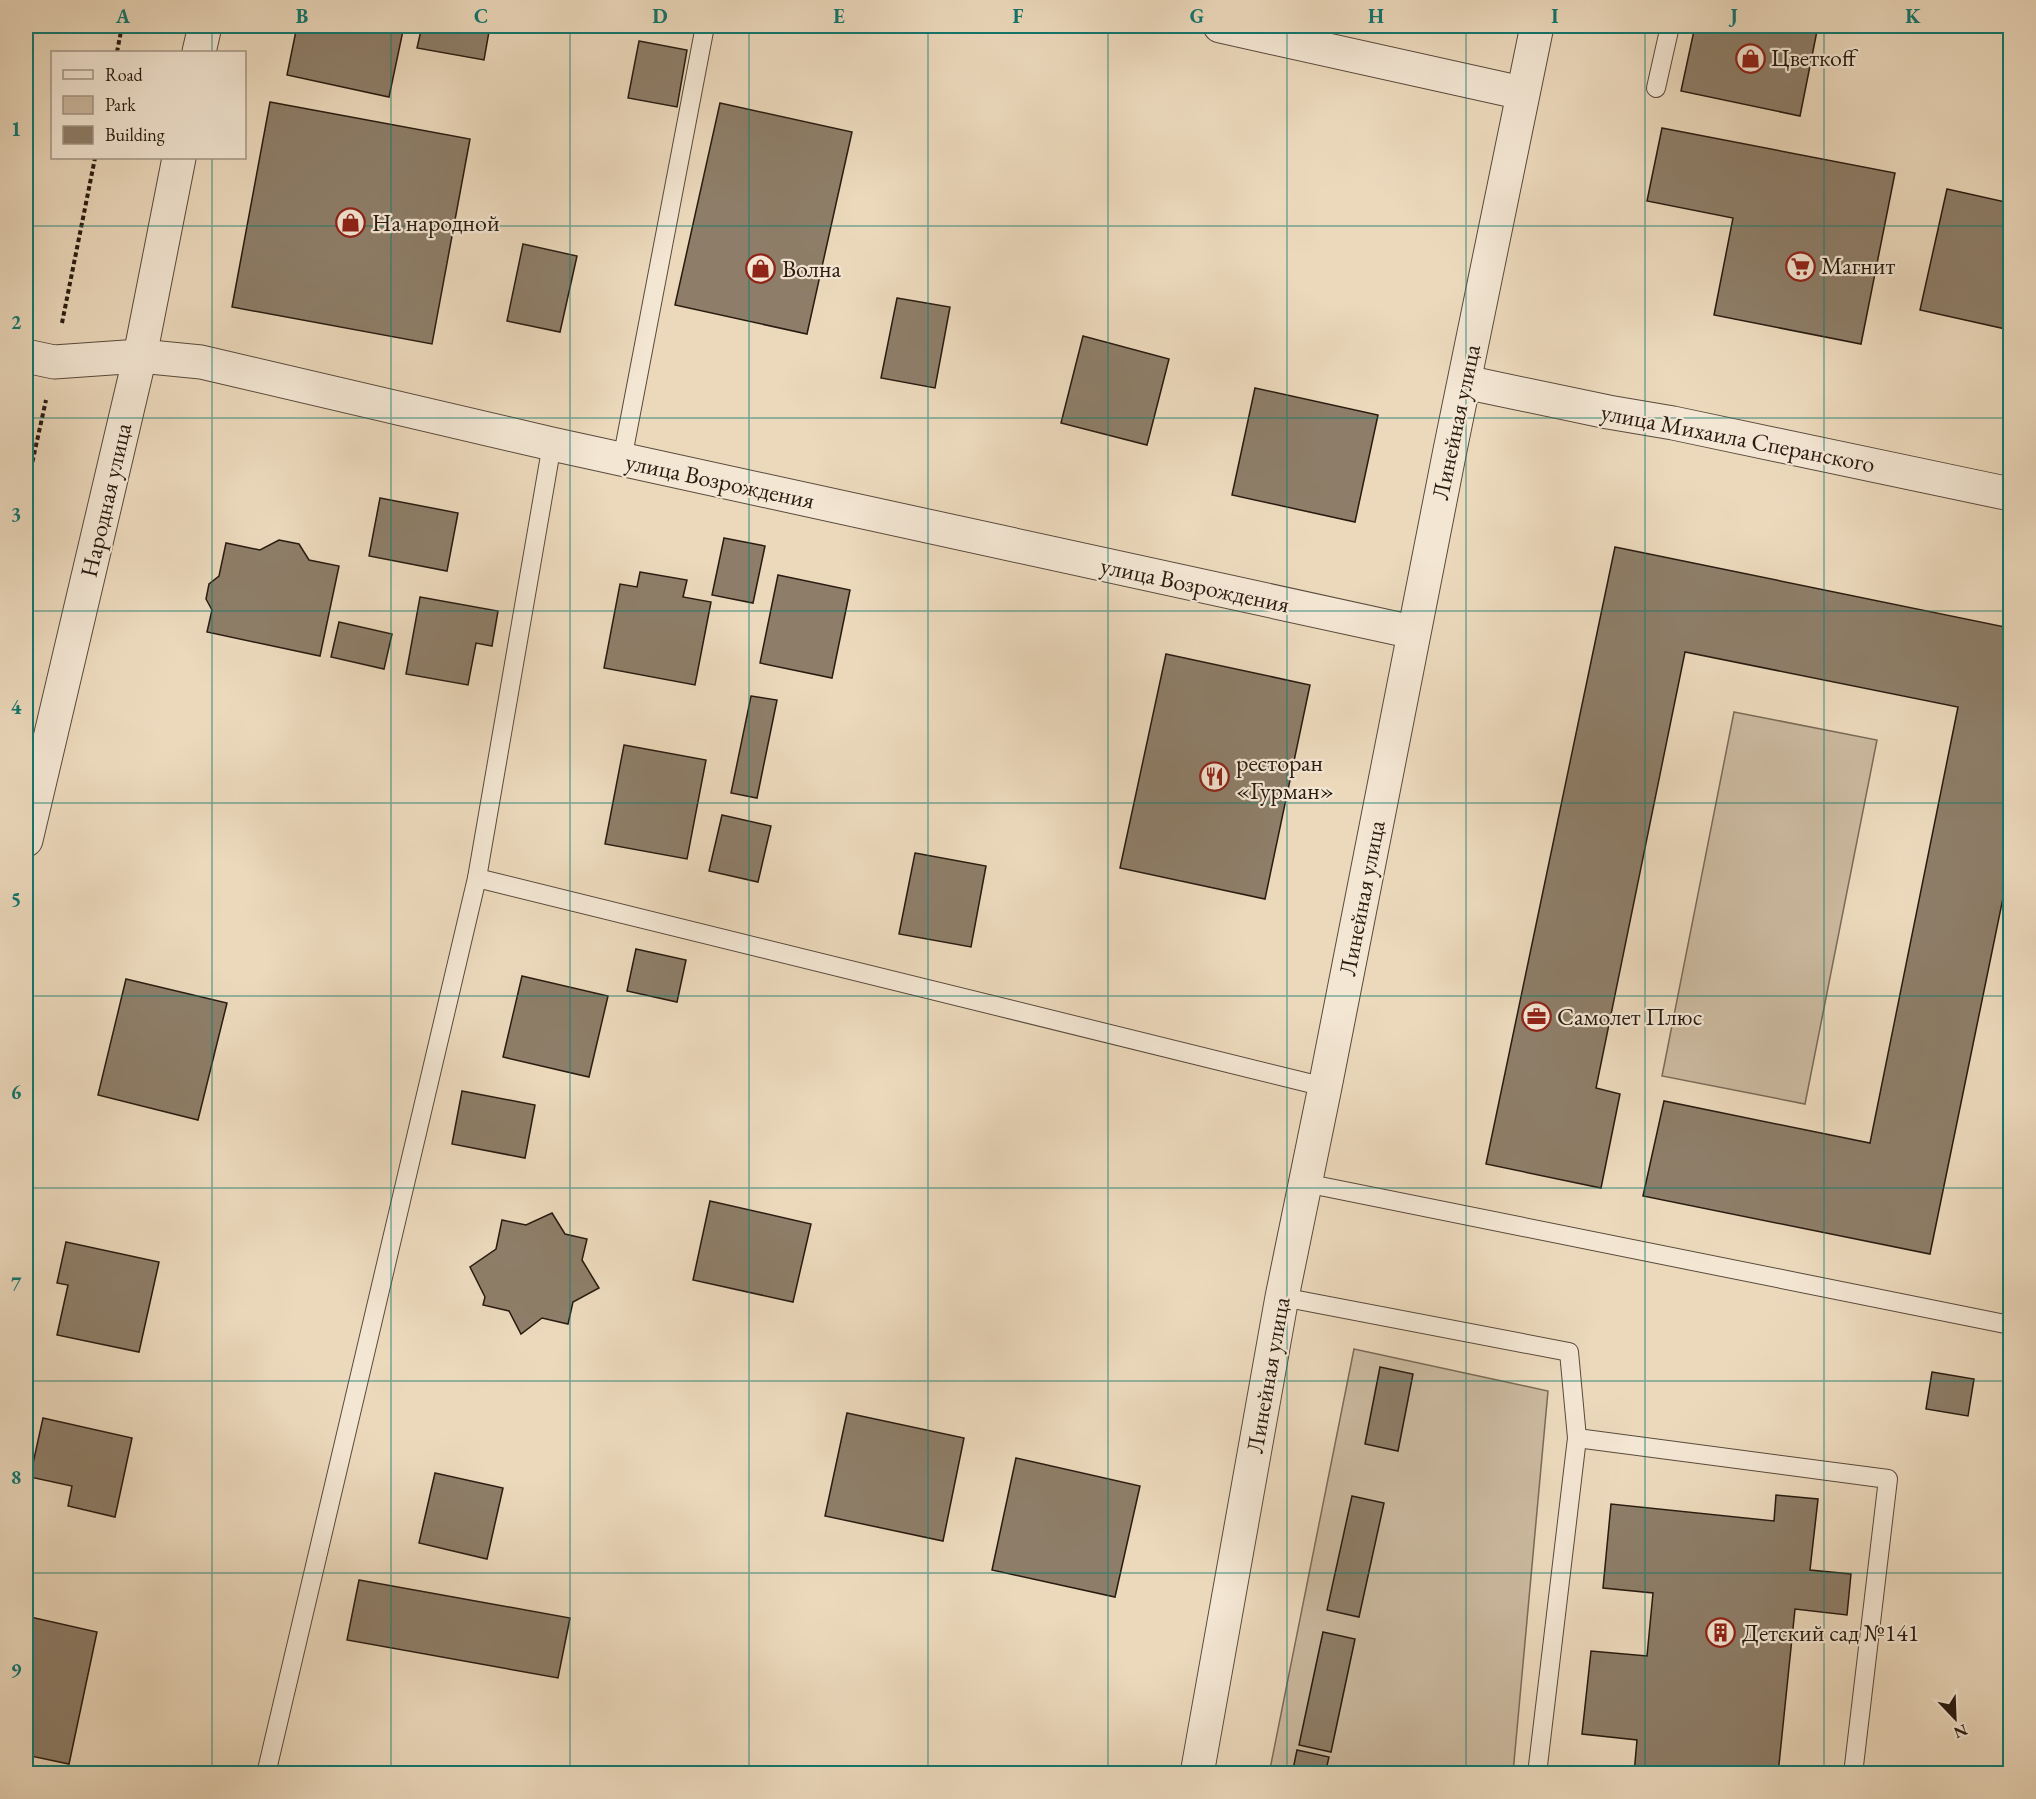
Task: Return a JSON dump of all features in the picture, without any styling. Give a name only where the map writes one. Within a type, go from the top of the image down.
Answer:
[{"type":"street","points":[[199,51],[205,26]]},
{"type":"street","points":[[1220,26],[1522,93]]},
{"type":"street","name":"Линейная улица","points":[[1197,1773],[1282,1297],[1413,632],[1537,26]]},
{"type":"street","name":"Народная улица","points":[[26,840],[140,356],[179,159]]},
{"type":"street","name":"улица Возрождения","points":[[26,356],[54,362],[140,356],[201,362],[622,460],[1413,632]]},
{"type":"street","name":"улица Михаила Сперанского","points":[[1465,382],[2010,494]]},
{"type":"lane","points":[[622,460],[705,26]]},
{"type":"lane","points":[[1656,88],[1670,26]]},
{"type":"lane","points":[[266,1773],[477,878],[552,444]]},
{"type":"lane","points":[[477,878],[1325,1087]]},
{"type":"lane","points":[[1305,1183],[2010,1326]]},
{"type":"lane","points":[[1282,1297],[1569,1352],[1576,1438],[1537,1773]]},
{"type":"lane","points":[[1576,1438],[1888,1479],[1853,1773]]},
{"type":"path","points":[[117,51],[122,26]]},
{"type":"green space","points":[[1734,712],[1877,740],[1805,1104],[1662,1076]]},
{"type":"green space","points":[[1354,1349],[1548,1391],[1513,1773],[1269,1774]]},
{"type":"building","points":[[297,26],[404,26],[389,97],[287,75]]},
{"type":"building","points":[[422,26],[490,26],[484,60],[417,48]]},
{"type":"building","name":"Цветкоff","points":[[1695,26],[1818,26],[1800,116],[1681,91]]},
{"type":"building","points":[[639,41],[687,50],[677,107],[628,98]]},
{"type":"building","name":"На народной","points":[[270,102],[470,139],[432,344],[232,307]]},
{"type":"building","points":[[720,103],[852,132],[807,334],[675,305]]},
{"type":"building","name":"Магнит","points":[[1662,128],[1895,173],[1861,344],[1714,315],[1733,218],[1647,201]]},
{"type":"building","points":[[1947,189],[2010,203],[2010,330],[1920,310]]},
{"type":"building","points":[[523,244],[577,256],[560,332],[507,321]]},
{"type":"building","points":[[897,298],[950,307],[935,388],[881,378]]},
{"type":"building","points":[[1083,336],[1169,359],[1147,445],[1061,423]]},
{"type":"building","points":[[1255,388],[1378,415],[1355,522],[1232,495]]},
{"type":"building","points":[[380,498],[458,513],[447,571],[369,556]]},
{"type":"building","points":[[724,538],[765,546],[753,603],[712,595]]},
{"type":"building","points":[[279,540],[299,544],[309,560],[339,566],[320,656],[207,632],[212,610],[206,599],[209,584],[219,576],[226,543],[260,550]]},
{"type":"building","points":[[1615,547],[2010,628],[2010,864],[1930,1254],[1643,1196],[1664,1101],[1870,1143],[1958,707],[1685,652],[1596,1088],[1620,1094],[1601,1188],[1486,1164]]},
{"type":"building","points":[[640,572],[687,580],[683,597],[711,602],[695,685],[604,668],[620,584],[637,587]]},
{"type":"building","points":[[778,575],[850,590],[832,678],[760,663]]},
{"type":"building","points":[[420,597],[498,611],[492,646],[476,643],[468,685],[406,674]]},
{"type":"building","points":[[339,622],[392,634],[384,669],[331,657]]},
{"type":"building","name":"ресторан «Гурман»","points":[[1166,654],[1310,685],[1265,899],[1120,868]]},
{"type":"building","points":[[751,696],[777,700],[757,798],[731,793]]},
{"type":"building","points":[[624,745],[706,760],[687,859],[605,844]]},
{"type":"building","points":[[722,815],[771,826],[758,882],[709,871]]},
{"type":"building","points":[[915,853],[986,866],[971,947],[899,934]]},
{"type":"building","points":[[636,949],[686,960],[677,1002],[627,991]]},
{"type":"building","points":[[522,976],[608,996],[589,1077],[503,1057]]},
{"type":"building","points":[[126,979],[227,1003],[198,1120],[98,1095]]},
{"type":"building","points":[[462,1091],[535,1105],[525,1158],[452,1144]]},
{"type":"building","points":[[710,1201],[811,1224],[793,1302],[693,1280]]},
{"type":"building","points":[[552,1213],[565,1234],[587,1239],[582,1260],[599,1288],[573,1302],[568,1324],[542,1318],[521,1334],[509,1311],[483,1305],[485,1297],[470,1267],[496,1249],[502,1220],[526,1225]]},
{"type":"building","points":[[66,1242],[159,1262],[139,1352],[57,1335],[68,1285],[57,1283]]},
{"type":"building","points":[[1380,1367],[1413,1374],[1398,1451],[1365,1444]]},
{"type":"building","points":[[1932,1372],[1974,1379],[1968,1416],[1926,1409]]},
{"type":"building","points":[[847,1413],[964,1438],[943,1541],[825,1516]]},
{"type":"building","points":[[43,1418],[132,1438],[115,1517],[68,1506],[72,1486],[30,1477]]},
{"type":"building","points":[[1016,1458],[1140,1486],[1115,1597],[992,1570]]},
{"type":"building","points":[[435,1473],[503,1488],[487,1559],[419,1543]]},
{"type":"building","name":"Детский сад №141","points":[[1776,1495],[1818,1499],[1810,1570],[1851,1574],[1847,1615],[1795,1609],[1778,1774],[1634,1774],[1637,1740],[1582,1734],[1591,1651],[1647,1656],[1653,1593],[1603,1588],[1611,1504],[1774,1521]]},
{"type":"building","points":[[1352,1496],[1384,1503],[1359,1617],[1327,1610]]},
{"type":"building","points":[[359,1580],[570,1618],[558,1678],[347,1640]]},
{"type":"building","points":[[26,1616],[97,1632],[69,1764],[26,1755]]},
{"type":"building","points":[[1323,1632],[1355,1639],[1331,1752],[1299,1745]]},
{"type":"building","points":[[1297,1750],[1329,1757],[1325,1774],[1292,1774]]},
{"type":"place","name":"Цветкоff","points":[[1750,58]]},
{"type":"place","name":"На народной","points":[[351,223]]},
{"type":"place","name":"Магнит","points":[[1800,266]]},
{"type":"place","name":"Волна","points":[[761,269]]},
{"type":"place","name":"ресторан «Гурман»","points":[[1215,777]]},
{"type":"place","name":"Самолет Плюс","points":[[1536,1017]]},
{"type":"place","name":"Детский сад №141","points":[[1721,1633]]}]
